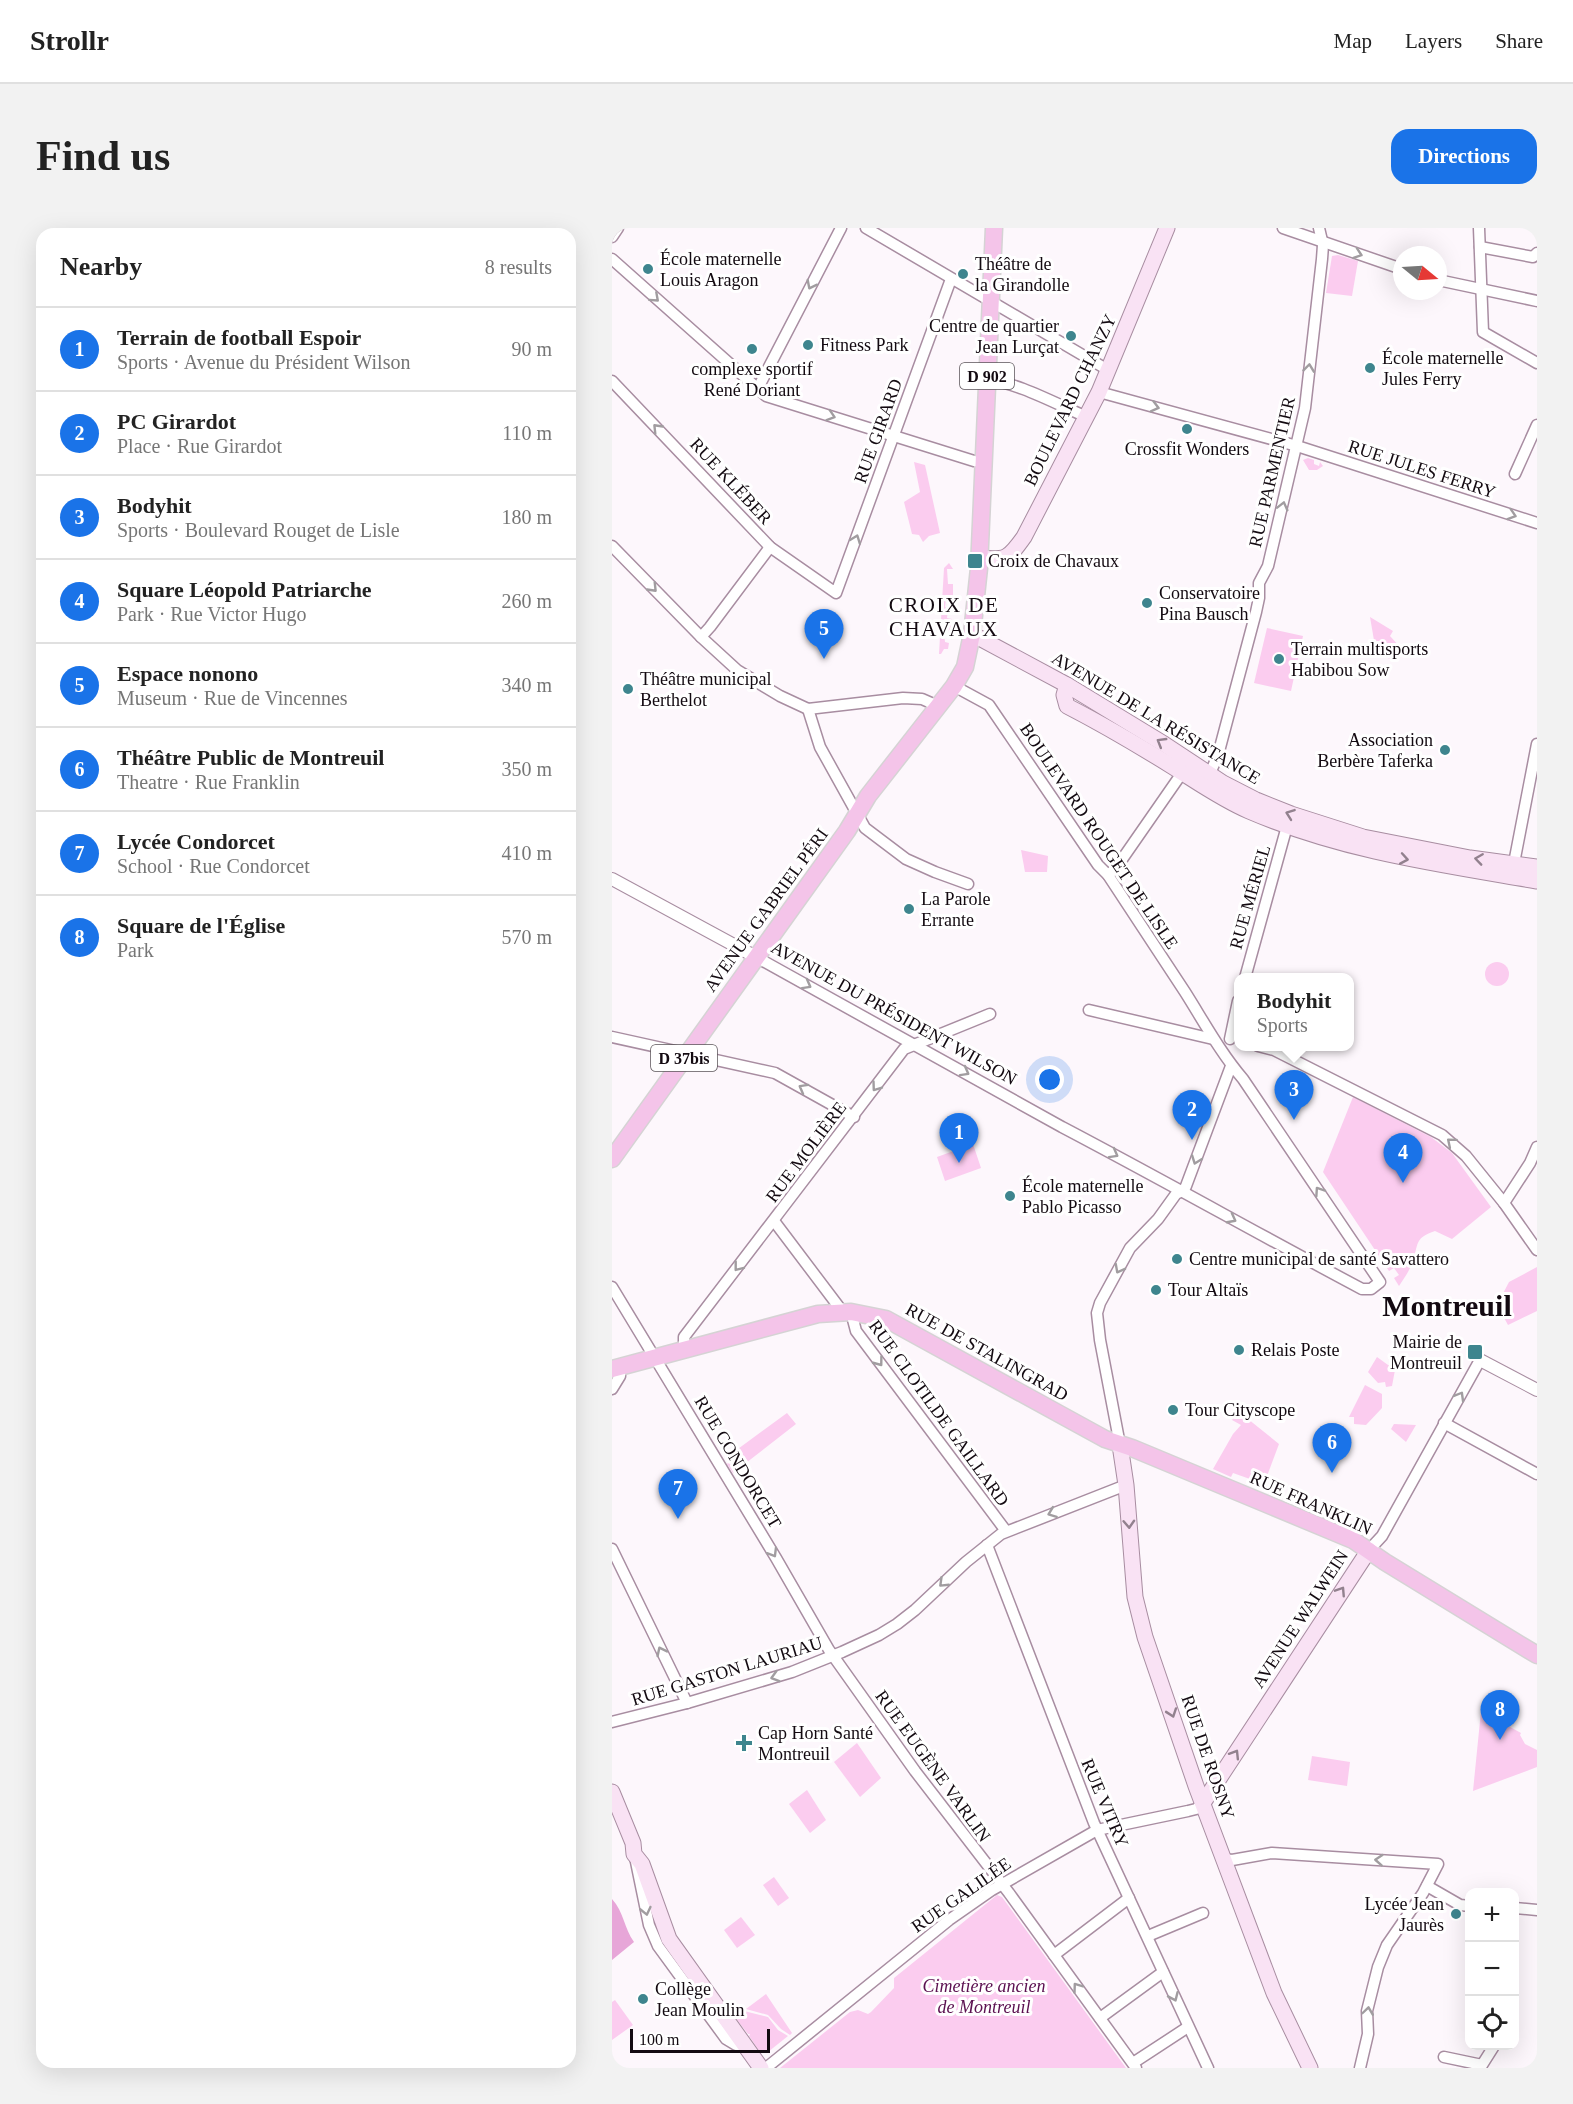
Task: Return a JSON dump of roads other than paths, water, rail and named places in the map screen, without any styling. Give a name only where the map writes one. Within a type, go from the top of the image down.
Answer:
[{"type":"main road","name":"D 902","points":[[983,462],[994,228]]},
{"type":"main road","name":"BOULEVARD CHANZY","points":[[980,558],[1001,559],[1012,555],[1029,528],[1099,392],[1167,228]]},
{"type":"main road","name":"AVENUE GABRIEL PÉRI","points":[[612,1159],[858,816],[868,796],[954,686],[965,667],[972,634],[980,558],[983,462]]},
{"type":"main road","name":"AVENUE DE LA RÉSISTANCE","points":[[972,634],[1067,686],[1164,744],[1206,780],[1247,810],[1287,826],[1390,856],[1508,880],[1537,881]]},
{"type":"main road","name":"AVENUE DE LA RÉSISTANCE","points":[[1067,686],[1064,695],[1067,706],[1102,724],[1182,773],[1206,780],[1291,814],[1363,837],[1470,858],[1537,867]]},
{"type":"main road","name":"RUE DE STALINGRAD","points":[[615,1375],[627,1377],[635,1375],[657,1359],[684,1350],[818,1314],[847,1311],[886,1319],[903,1326],[1120,1445]]},
{"type":"main road","name":"RUE DE ROSNY","points":[[1120,1445],[1126,1485],[1135,1596],[1145,1637],[1203,1803],[1274,1994],[1310,2068]]},
{"type":"main road","name":"RUE FRANKLIN","points":[[1120,1445],[1353,1540],[1537,1655]]},
{"type":"main road","name":"AVENUE WALWEIN","points":[[1203,1803],[1369,1550]]},
{"type":"main road","points":[[612,1792],[633,1843],[634,1854],[642,1864],[669,1939],[747,2048],[764,2068]]},
{"type":"street","points":[[612,237],[618,228]]},
{"type":"street","points":[[757,390],[841,228]]},
{"type":"street","points":[[866,228],[1108,370]]},
{"type":"street","points":[[1283,228],[1393,265]]},
{"type":"street","name":"RUE PARMENTIER","points":[[1206,780],[1218,755],[1243,663],[1259,598],[1259,583],[1268,566],[1305,408],[1322,259],[1323,245],[1319,228]]},
{"type":"street","points":[[1479,228],[1484,332],[1537,363]]},
{"type":"street","points":[[1480,246],[1533,257],[1537,254]]},
{"type":"street","points":[[612,259],[766,396],[974,462],[983,462]]},
{"type":"street","name":"RUE GIRARD","points":[[836,593],[951,279]]},
{"type":"street","points":[[1447,281],[1537,301]]},
{"type":"street","points":[[987,380],[997,381],[1087,417]]},
{"type":"street","name":"RUE KLÉBER","points":[[612,381],[770,547],[836,593]]},
{"type":"street","name":"RUE JULES FERRY","points":[[1099,392],[1297,446],[1537,523]]},
{"type":"street","points":[[1515,474],[1537,425]]},
{"type":"street","points":[[612,546],[701,637],[737,670],[780,696],[808,709],[903,698],[922,699],[938,706]]},
{"type":"street","points":[[701,637],[770,547]]},
{"type":"street","name":"BOULEVARD ROUGET DE LISLE","points":[[954,686],[989,705],[1098,864],[1108,875],[1204,1020],[1226,1041],[1241,1077]]},
{"type":"street","points":[[808,709],[820,747],[865,828],[906,859],[968,884]]},
{"type":"street","points":[[1515,858],[1537,744]]},
{"type":"street","points":[[1108,875],[1116,868],[1182,773]]},
{"type":"street","name":"RUE MÉRIEL","points":[[1246,973],[1287,826]]},
{"type":"street","name":"AVENUE DU PRÉSIDENT WILSON","points":[[612,879],[1168,1183],[1180,1192],[1362,1289],[1371,1289],[1380,1282]]},
{"type":"street","points":[[1089,1010],[1226,1041],[1234,1016]]},
{"type":"street","name":"RUE MOLIÈRE","points":[[684,1350],[684,1337],[904,1049],[990,1014]]},
{"type":"street","points":[[612,1037],[776,1073],[854,1117]]},
{"type":"street","name":"BOULEVARD ROUGET DE LISLE","points":[[1226,1041],[1231,1065],[1380,1282]]},
{"type":"street","points":[[1276,1051],[1442,1135],[1466,1155],[1537,1250]]},
{"type":"street","points":[[1120,1445],[1097,1313],[1100,1303],[1130,1248],[1158,1219],[1176,1194],[1186,1186],[1231,1065]]},
{"type":"street","points":[[1504,1203],[1530,1163],[1537,1146]]},
{"type":"street","name":"RUE CLOTILDE GAILLARD","points":[[774,1221],[847,1311],[856,1331],[1006,1531]]},
{"type":"street","name":"RUE CONDORCET","points":[[612,1287],[833,1656]]},
{"type":"street","points":[[1480,1360],[1537,1390]]},
{"type":"street","name":"AVENUE WALWEIN","points":[[1369,1550],[1382,1536],[1480,1360]]},
{"type":"street","points":[[1444,1423],[1537,1474]]},
{"type":"street","name":"RUE GASTON LAURIAU","points":[[612,1722],[792,1672],[879,1635],[915,1610],[966,1562],[1006,1531],[1126,1485]]},
{"type":"street","name":"RUE VITRY","points":[[987,1545],[1097,1830],[1208,2068]]},
{"type":"street","points":[[612,1549],[687,1703]]},
{"type":"street","name":"RUE EUGÈNE VARLIN","points":[[833,1656],[915,1771],[1135,2066]]},
{"type":"street","name":"RUE GALILÉE","points":[[764,2068],[949,1920],[1001,1885],[1097,1830],[1188,1812],[1203,1803]]},
{"type":"street","points":[[1224,1859],[1232,1860],[1268,1852],[1438,1864],[1427,1887],[1387,1945],[1378,1967],[1366,2011],[1368,2034],[1360,2068]]},
{"type":"street","points":[[1427,1887],[1465,1906]]},
{"type":"street","points":[[1054,1955],[1129,1898]]},
{"type":"street","points":[[1519,1908],[1537,1910]]},
{"type":"street","points":[[1148,1936],[1203,1913]]},
{"type":"street","points":[[1100,2018],[1163,1972]]},
{"type":"street","points":[[1135,2066],[1188,2027]]},
{"type":"street","points":[[1444,2057],[1482,2065],[1491,2050]]},
{"type":"place","name":"École maternelle Louis Aragon","points":[[648,269]]},
{"type":"place","name":"Théâtre de la Girandolle","points":[[963,274]]},
{"type":"place","name":"Centre de quartier Jean Lurçat","points":[[1071,336]]},
{"type":"place","name":"Fitness Park","points":[[808,345]]},
{"type":"place","name":"complexe sportif René Doriant","points":[[752,349]]},
{"type":"place","name":"École maternelle Jules Ferry","points":[[1370,368]]},
{"type":"place","name":"Crossfit Wonders","points":[[1187,429]]},
{"type":"place","name":"Croix de Chavaux","points":[[975,561]]},
{"type":"place","name":"Conservatoire Pina Bausch","points":[[1147,603]]},
{"type":"place","name":"Espace nonono","points":[[824,659]]},
{"type":"place","name":"Terrain multisports Habibou Sow","points":[[1279,659]]},
{"type":"place","name":"Théâtre municipal Berthelot","points":[[628,689]]},
{"type":"place","name":"Association Berbère Taferka","points":[[1445,750]]},
{"type":"place","name":"La Parole Errante","points":[[909,909]]},
{"type":"place","name":"Bodyhit","points":[[1294,1120]]},
{"type":"place","name":"PC Girardot","points":[[1192,1140]]},
{"type":"place","name":"Terrain de football Espoir","points":[[959,1163]]},
{"type":"place","name":"Square Léopold Patriarche","points":[[1403,1183]]},
{"type":"place","name":"École maternelle Pablo Picasso","points":[[1010,1196]]},
{"type":"place","name":"Centre municipal de santé Savattero","points":[[1177,1259]]},
{"type":"place","name":"Tour Altaïs","points":[[1156,1290]]},
{"type":"place","name":"Relais Poste","points":[[1239,1350]]},
{"type":"place","name":"Mairie de Montreuil","points":[[1475,1352]]},
{"type":"place","name":"Tour Cityscope","points":[[1173,1410]]},
{"type":"place","name":"Théâtre Public de Montreuil","points":[[1332,1473]]},
{"type":"place","name":"Lycée Condorcet","points":[[678,1519]]},
{"type":"place","name":"Square de l'Église","points":[[1500,1740]]},
{"type":"place","name":"Cap Horn Santé Montreuil","points":[[744,1743]]},
{"type":"place","name":"Lycée Jean Jaurès","points":[[1456,1914]]},
{"type":"place","name":"Collège Jean Moulin","points":[[643,1999]]},
{"type":"district","name":"CROIX DE CHAVAUX","points":[[944,617]]},
{"type":"district","name":"Montreuil","points":[[1447,1305]]},
{"type":"park label","name":"Cimetière ancien de Montreuil","points":[[984,1996]]}]
